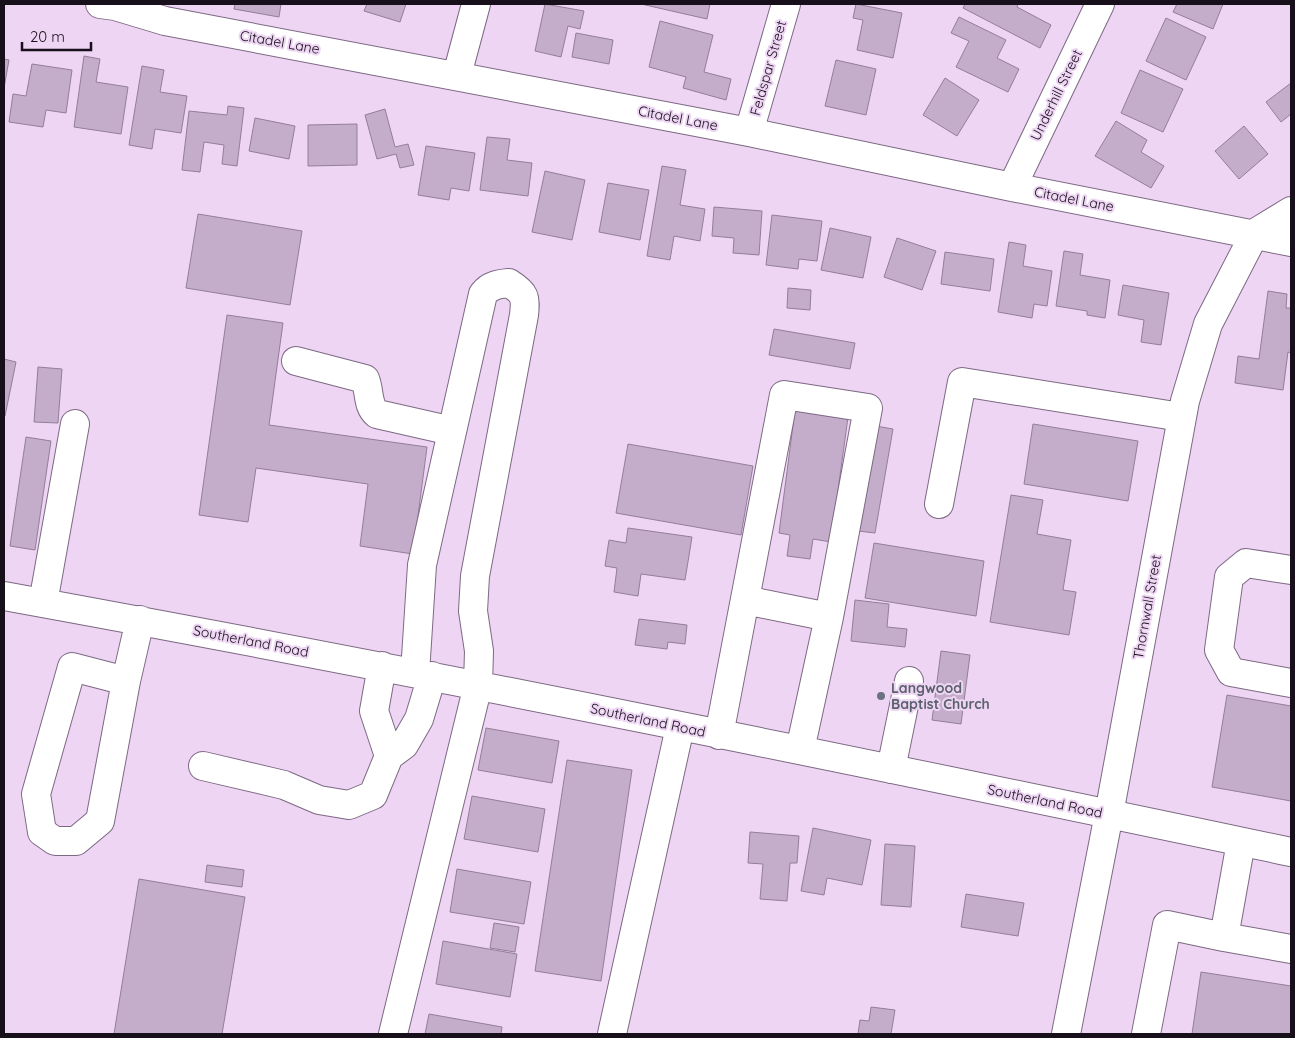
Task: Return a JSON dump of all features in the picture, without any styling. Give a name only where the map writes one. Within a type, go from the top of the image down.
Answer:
[{"type":"street","name":"Citadel Lane","points":[[100,4],[167,12],[457,75],[749,132],[1012,187],[1255,233],[1291,242]]},
{"type":"street","points":[[457,75],[476,4]]},
{"type":"street","name":"Feldspar Street","points":[[749,132],[786,4]]},
{"type":"street","name":"Underhill Street","points":[[1012,187],[1100,4]]},
{"type":"street","points":[[1255,233],[1291,211]]},
{"type":"street","name":"Thornwall Street","points":[[1066,1034],[1109,814],[1185,401],[1208,324],[1255,233]]},
{"type":"street","points":[[203,766],[284,785],[319,800],[349,805],[374,795],[389,756],[404,744],[419,719],[424,675],[422,565],[483,294],[486,290],[496,285],[509,283],[520,290],[525,299],[524,315],[474,576],[473,612],[479,651],[478,686],[393,1034]]},
{"type":"street","points":[[296,361],[365,379],[371,409],[377,414],[452,431]]},
{"type":"street","points":[[939,504],[962,382],[1181,418]]},
{"type":"street","points":[[719,734],[784,395],[868,408],[829,617],[800,750]]},
{"type":"street","points":[[43,603],[75,424]]},
{"type":"street","points":[[1291,570],[1246,563],[1229,577],[1218,650],[1231,672],[1291,683]]},
{"type":"street","name":"Southerland Road","points":[[4,596],[382,666],[800,750],[1291,852]]},
{"type":"street","points":[[745,600],[829,617]]},
{"type":"street","points":[[126,681],[72,667],[36,794],[42,832],[55,841],[76,841],[100,821],[126,681],[140,620]]},
{"type":"street","points":[[382,666],[374,711],[389,756]]},
{"type":"street","points":[[891,769],[909,682]]},
{"type":"street","points":[[612,1034],[680,727]]},
{"type":"street","points":[[1224,936],[1241,842]]},
{"type":"street","points":[[1146,1034],[1167,925],[1291,948]]},
{"type":"building","points":[[235,4],[281,4],[279,17],[234,9]]},
{"type":"building","points":[[367,4],[406,4],[400,22],[364,11]]},
{"type":"building","points":[[545,4],[584,11],[580,29],[568,26],[561,57],[535,51]]},
{"type":"building","points":[[641,4],[710,4],[707,19]]},
{"type":"building","points":[[856,4],[902,13],[893,58],[857,50],[863,20],[853,18]]},
{"type":"building","points":[[965,4],[1018,4],[1017,7],[1051,25],[1040,48],[963,8]]},
{"type":"building","points":[[1177,4],[1223,4],[1213,29],[1173,12]]},
{"type":"building","points":[[959,17],[1006,40],[997,58],[1019,69],[1008,92],[956,67],[969,41],[951,33]]},
{"type":"building","points":[[1166,18],[1206,37],[1186,80],[1146,61]]},
{"type":"building","points":[[660,21],[713,35],[704,72],[731,79],[726,100],[683,88],[686,77],[649,67]]},
{"type":"building","points":[[576,33],[613,40],[609,64],[572,57]]},
{"type":"building","points":[[84,56],[100,59],[96,82],[128,87],[121,134],[74,127]]},
{"type":"building","points":[[4,59],[9,60],[4,88]]},
{"type":"building","points":[[836,60],[876,69],[866,115],[825,106]]},
{"type":"building","points":[[32,64],[72,70],[66,113],[46,110],[43,127],[9,122],[13,94],[26,96]]},
{"type":"building","points":[[142,66],[164,70],[160,92],[187,96],[181,133],[155,129],[152,149],[129,145]]},
{"type":"building","points":[[1140,70],[1183,89],[1163,132],[1121,113]]},
{"type":"building","points":[[945,78],[979,100],[957,136],[923,115]]},
{"type":"building","points":[[1291,83],[1291,114],[1281,122],[1266,102]]},
{"type":"building","points":[[228,106],[244,108],[237,166],[222,164],[224,145],[204,142],[200,172],[182,170],[189,111],[227,115]]},
{"type":"building","points":[[385,109],[395,147],[408,144],[414,165],[400,168],[396,154],[377,159],[365,115]]},
{"type":"building","points":[[255,118],[295,126],[289,159],[249,151]]},
{"type":"building","points":[[1116,121],[1147,140],[1141,152],[1164,166],[1151,188],[1095,156]]},
{"type":"building","points":[[357,124],[357,165],[308,166],[308,125]]},
{"type":"building","points":[[1244,126],[1268,154],[1239,179],[1215,151]]},
{"type":"building","points":[[487,137],[510,139],[507,160],[532,163],[528,196],[480,190]]},
{"type":"building","points":[[426,146],[475,153],[469,191],[451,188],[449,200],[418,195]]},
{"type":"building","points":[[662,166],[686,170],[680,205],[705,209],[700,241],[674,236],[670,260],[647,256]]},
{"type":"building","points":[[545,171],[585,180],[572,240],[532,232]]},
{"type":"building","points":[[608,183],[649,190],[640,240],[599,232]]},
{"type":"building","points":[[714,207],[762,211],[759,255],[733,253],[734,238],[712,236]]},
{"type":"building","points":[[198,214],[302,231],[290,305],[186,288]]},
{"type":"building","points":[[772,215],[822,221],[817,261],[799,259],[798,269],[766,265]]},
{"type":"building","points":[[830,228],[871,237],[863,278],[821,270]]},
{"type":"building","points":[[897,238],[936,251],[922,290],[884,277]]},
{"type":"building","points":[[1009,242],[1026,245],[1023,266],[1052,271],[1047,306],[1034,304],[1032,318],[998,312]]},
{"type":"building","points":[[1064,251],[1083,254],[1080,275],[1110,280],[1105,318],[1087,315],[1087,311],[1056,306]]},
{"type":"building","points":[[945,252],[994,259],[990,291],[941,284]]},
{"type":"building","points":[[1123,285],[1169,293],[1161,345],[1141,342],[1144,320],[1118,315]]},
{"type":"building","points":[[788,288],[811,290],[810,310],[787,308]]},
{"type":"building","points":[[1268,291],[1287,294],[1286,308],[1291,308],[1291,353],[1288,352],[1283,390],[1235,383],[1238,356],[1259,359]]},
{"type":"building","points":[[227,315],[283,323],[269,425],[427,447],[413,554],[360,546],[368,484],[256,468],[248,522],[199,515]]},
{"type":"building","points":[[774,329],[855,343],[850,369],[769,355]]},
{"type":"building","points":[[4,359],[16,362],[5,416],[4,416]]},
{"type":"building","points":[[38,367],[62,369],[58,423],[34,422]]},
{"type":"building","points":[[795,410],[848,417],[831,542],[813,539],[810,559],[787,556],[790,535],[779,533]]},
{"type":"building","points":[[1033,424],[1138,441],[1128,501],[1024,484]]},
{"type":"building","points":[[876,426],[893,429],[875,533],[858,531]]},
{"type":"building","points":[[26,437],[51,441],[35,550],[10,546]]},
{"type":"building","points":[[628,444],[753,466],[741,535],[616,513]]},
{"type":"building","points":[[1011,495],[1043,500],[1037,534],[1071,540],[1063,590],[1076,592],[1069,635],[990,622]]},
{"type":"building","points":[[628,528],[692,537],[685,580],[641,574],[638,596],[614,592],[617,568],[605,566],[609,540],[626,543]]},
{"type":"building","points":[[874,543],[984,561],[976,616],[865,598]]},
{"type":"building","points":[[855,600],[889,604],[887,627],[907,629],[905,647],[851,641]]},
{"type":"building","points":[[639,619],[687,625],[685,644],[668,642],[667,649],[635,645]]},
{"type":"building","points":[[941,651],[970,655],[961,724],[932,720]]},
{"type":"building","points":[[1227,695],[1291,706],[1291,801],[1212,787]]},
{"type":"building","points":[[486,728],[559,741],[552,783],[478,770]]},
{"type":"building","points":[[567,760],[632,770],[601,981],[535,971]]},
{"type":"building","points":[[472,796],[545,809],[538,852],[464,839]]},
{"type":"building","points":[[813,828],[871,840],[862,885],[827,878],[824,895],[801,891]]},
{"type":"building","points":[[750,832],[799,836],[797,863],[790,863],[787,901],[760,899],[763,864],[748,863]]},
{"type":"building","points":[[885,844],[915,846],[911,907],[881,905]]},
{"type":"building","points":[[207,865],[244,870],[242,887],[205,882]]},
{"type":"building","points":[[457,869],[531,882],[524,924],[450,912]]},
{"type":"building","points":[[139,879],[245,897],[222,1034],[114,1034]]},
{"type":"building","points":[[966,894],[1024,903],[1018,936],[961,927]]},
{"type":"building","points":[[494,923],[519,927],[515,952],[490,948]]},
{"type":"building","points":[[443,941],[517,954],[510,997],[436,984]]},
{"type":"building","points":[[1201,972],[1291,986],[1291,1034],[1192,1034]]},
{"type":"building","points":[[871,1007],[895,1010],[891,1034],[858,1034],[860,1020],[869,1021]]},
{"type":"building","points":[[429,1014],[502,1027],[501,1034],[425,1034]]},
{"type":"place","name":"Langwood Baptist Church","points":[[881,696]]}]
